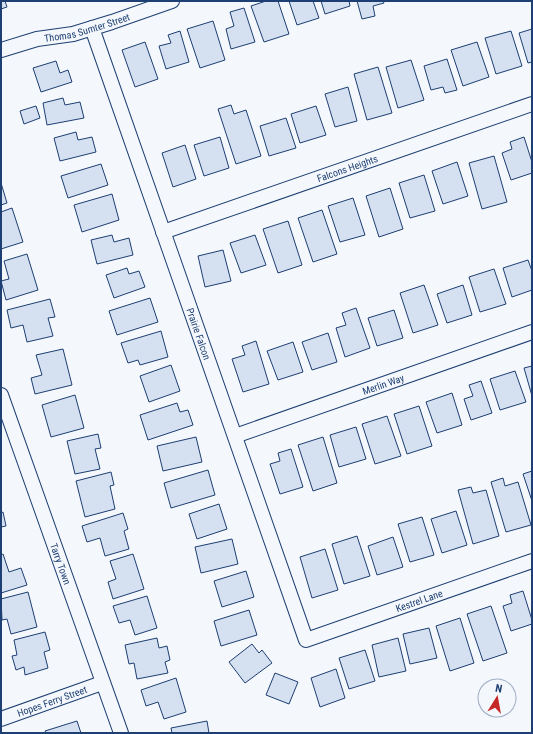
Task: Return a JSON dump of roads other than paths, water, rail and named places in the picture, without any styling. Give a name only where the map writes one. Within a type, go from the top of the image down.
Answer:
[{"type":"street","name":"Thomas Sumter Street","points":[[1,50],[37,39],[73,34],[172,1]]},
{"type":"street","name":"Prairie Falcon","points":[[92,28],[306,640]]},
{"type":"street","name":"Falcons Heights","points":[[163,232],[532,104]]},
{"type":"street","name":"Merlin Way","points":[[235,436],[532,332]]},
{"type":"street","name":"Tarry Town","points":[[1,395],[121,733]]},
{"type":"street","name":"Kestrel Lane","points":[[306,640],[532,561]]},
{"type":"street","name":"Hopes Ferry Street","points":[[1,719],[102,683]]}]
